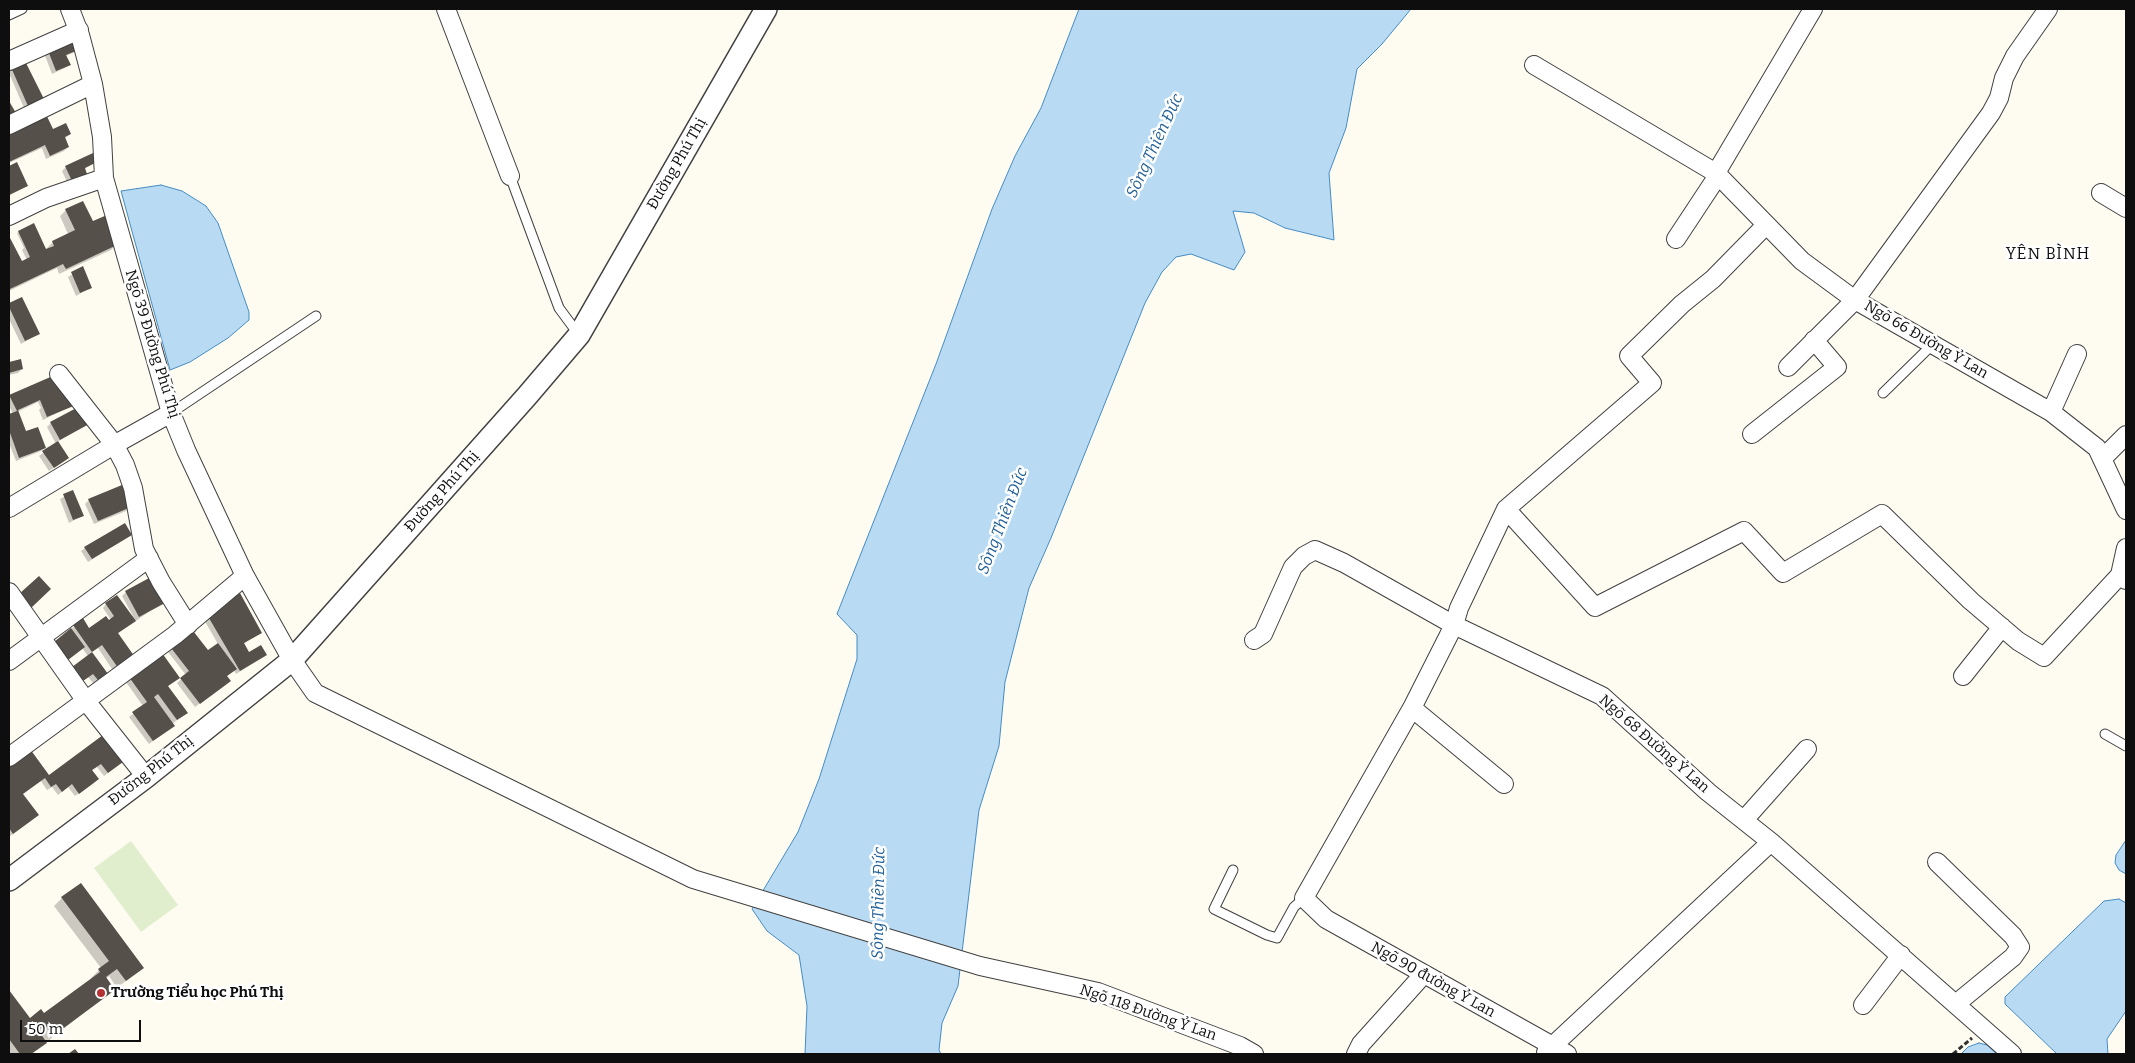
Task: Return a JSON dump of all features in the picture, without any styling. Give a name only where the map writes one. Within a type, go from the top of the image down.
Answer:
[{"type":"street","name":"Ngõ 39 Đường Phú Thị","points":[[70,9],[79,30],[93,84],[102,137],[104,178],[171,413],[186,450],[246,576],[292,660],[315,693],[344,709],[685,875],[731,891]]},
{"type":"street","points":[[446,9],[510,176]]},
{"type":"street","name":"Đường Phú Thị","points":[[10,877],[146,777],[292,660],[579,335],[766,9]]},
{"type":"street","points":[[1676,239],[1715,180],[1716,173],[1813,9]]},
{"type":"street","points":[[1788,367],[1855,300],[1991,113],[1999,98],[2004,78],[2016,56],[2048,9]]},
{"type":"street","points":[[9,61],[79,30]]},
{"type":"street","name":"Ngõ 66 Đường Ỷ Lan","points":[[1534,65],[1716,173],[1802,261],[1855,300],[2051,412],[2097,448],[2126,510]]},
{"type":"street","points":[[9,124],[93,84]]},
{"type":"street","points":[[9,216],[46,198],[104,178]]},
{"type":"street","points":[[2100,192],[2126,208]]},
{"type":"street","points":[[1304,898],[1412,708],[1454,625],[1459,608],[1506,510],[1652,383],[1629,356],[1682,304],[1713,279],[1766,224]]},
{"type":"street","points":[[1752,434],[1837,367],[1814,340]]},
{"type":"street","points":[[2051,412],[2077,354]]},
{"type":"street","points":[[59,374],[114,444],[133,488],[144,548],[161,582],[188,625]]},
{"type":"street","points":[[9,508],[114,444],[171,413]]},
{"type":"street","points":[[2102,459],[2126,435]]},
{"type":"street","points":[[1506,510],[1594,607],[1744,531],[1784,573],[1882,514],[1933,566],[2002,628],[2044,658],[2123,578],[2126,548]]},
{"type":"street","name":"Ngõ 68 Đường Ỷ Lan","points":[[1254,640],[1263,634],[1293,567],[1304,556],[1314,550],[1344,563],[1454,625],[1602,696],[1708,792],[1771,842],[2012,1054]]},
{"type":"street","points":[[9,661],[149,558]]},
{"type":"street","points":[[9,757],[188,625],[246,576]]},
{"type":"street","points":[[9,592],[86,701],[146,777]]},
{"type":"street","points":[[1963,676],[2002,628]]},
{"type":"street","points":[[1412,708],[1504,784]]},
{"type":"street","points":[[1744,820],[1807,749]]},
{"type":"street","points":[[1555,1051],[1771,842]]},
{"type":"street","points":[[1937,862],[2013,936],[2020,946],[2013,956],[1956,1003]]},
{"type":"street","name":"Ngõ 118 Đường Ỷ Lan","points":[[731,891],[980,966],[1098,992],[1240,1046],[1254,1054]]},
{"type":"street","name":"Ngõ 90 đường Ỷ Lan","points":[[1304,898],[1326,919],[1555,1051]]},
{"type":"street","points":[[1863,1005],[1901,955]]},
{"type":"street","points":[[1356,1054],[1361,1044],[1423,975]]},
{"type":"lane","points":[[9,15],[22,9]]},
{"type":"lane","points":[[510,176],[559,308],[579,335]]},
{"type":"lane","points":[[171,413],[316,316]]},
{"type":"lane","points":[[1883,393],[1933,344]]},
{"type":"lane","points":[[2105,734],[2126,746]]},
{"type":"lane","points":[[1233,870],[1214,909],[1267,935],[1277,938],[1294,907],[1304,898]]},
{"type":"path","points":[[1953,1054],[1977,1022]]},
{"type":"green space","points":[[131,841],[178,905],[141,932],[94,868]]},
{"type":"water","name":"Sông Thiên Đức","points":[[1079,9],[1411,9],[1382,44],[1357,69],[1346,128],[1329,173],[1334,240],[1285,228],[1254,213],[1233,211],[1245,252],[1234,270],[1191,254],[1176,257],[1162,272],[1145,303],[1051,538],[1029,588],[1005,682],[999,746],[979,810],[958,986],[942,1023],[939,1050],[941,1054],[805,1054],[807,1006],[799,955],[767,931],[752,909],[798,832],[819,779],[857,659],[857,635],[837,614],[936,364],[992,209],[1015,156],[1041,108]]},
{"type":"water","points":[[161,185],[182,191],[206,206],[218,223],[249,312],[249,320],[228,338],[190,362],[170,370],[121,191]]},
{"type":"water","points":[[2126,840],[2126,874],[2119,870],[2115,863],[2116,855]]},
{"type":"water","points":[[2119,899],[2126,903],[2126,1011],[2107,1039],[2108,1054],[2057,1054],[2005,1004],[2005,997],[2104,901]]},
{"type":"water","points":[[1979,1043],[1987,1045],[1997,1054],[1961,1054],[1968,1047]]},
{"type":"building","points":[[77,35],[83,48],[66,55],[71,65],[56,71],[47,48]]},
{"type":"building","points":[[24,59],[44,99],[28,106],[10,65]]},
{"type":"building","points":[[9,101],[16,113],[9,117]]},
{"type":"building","points":[[44,110],[53,129],[66,123],[71,134],[65,137],[69,147],[50,156],[45,145],[9,162],[9,129]]},
{"type":"building","points":[[93,153],[97,162],[85,168],[87,174],[72,181],[65,166]]},
{"type":"building","points":[[17,162],[28,186],[9,195],[9,166]]},
{"type":"building","points":[[83,201],[93,221],[107,215],[119,244],[66,269],[63,264],[10,289],[9,236],[22,261],[30,257],[18,231],[34,223],[46,249],[54,246],[52,241],[75,230],[65,209]]},
{"type":"building","points":[[83,266],[92,288],[80,293],[71,272]]},
{"type":"building","points":[[22,297],[40,334],[25,341],[9,307],[9,303]]},
{"type":"building","points":[[21,359],[23,369],[9,373],[9,362]]},
{"type":"building","points":[[55,375],[64,396],[71,393],[76,405],[47,417],[40,400],[18,410],[26,431],[38,427],[46,448],[19,458],[9,430],[9,414],[17,411],[9,395]]},
{"type":"building","points":[[82,405],[91,423],[60,440],[50,422]]},
{"type":"building","points":[[58,441],[69,458],[54,468],[42,451]]},
{"type":"building","points":[[122,485],[131,507],[98,521],[88,499]]},
{"type":"building","points":[[73,490],[84,516],[73,520],[63,494]]},
{"type":"building","points":[[125,523],[132,535],[92,559],[84,547]]},
{"type":"building","points":[[39,576],[51,589],[31,608],[19,594]]},
{"type":"building","points":[[151,577],[165,603],[139,617],[125,591]]},
{"type":"building","points":[[240,593],[262,633],[244,643],[249,652],[261,645],[267,655],[240,671],[206,613]]},
{"type":"building","points":[[117,595],[136,621],[118,633],[137,660],[121,672],[102,645],[92,652],[73,625],[83,618],[89,628],[106,616],[109,620],[114,616],[105,603]]},
{"type":"building","points":[[190,627],[208,650],[218,643],[237,669],[227,676],[231,681],[200,704],[180,678],[189,671],[168,644]]},
{"type":"building","points":[[71,628],[85,647],[68,660],[54,642]]},
{"type":"building","points":[[92,652],[111,678],[102,685],[93,674],[83,681],[72,667]]},
{"type":"building","points":[[162,653],[180,678],[168,686],[188,713],[177,720],[158,694],[154,697],[175,726],[153,741],[132,712],[147,702],[129,677]]},
{"type":"building","points":[[103,735],[123,762],[108,773],[101,764],[92,770],[99,779],[79,794],[72,784],[62,792],[56,784],[51,787],[45,778],[23,794],[39,815],[13,834],[9,828],[9,765],[30,749],[49,775]]},
{"type":"building","points":[[81,883],[144,968],[126,981],[117,969],[106,977],[115,990],[53,1036],[45,1025],[38,1030],[47,1043],[31,1054],[20,1054],[9,1039],[9,990],[30,1018],[41,1009],[44,1013],[100,972],[98,969],[109,961],[61,897]]},
{"type":"building","points":[[75,1049],[79,1054],[68,1054]]},
{"type":"place","name":"Trường Tiểu học Phú Thị","points":[[101,993]]},
{"type":"district","name":"YÊN BÌNH","points":[[2048,255]]}]
